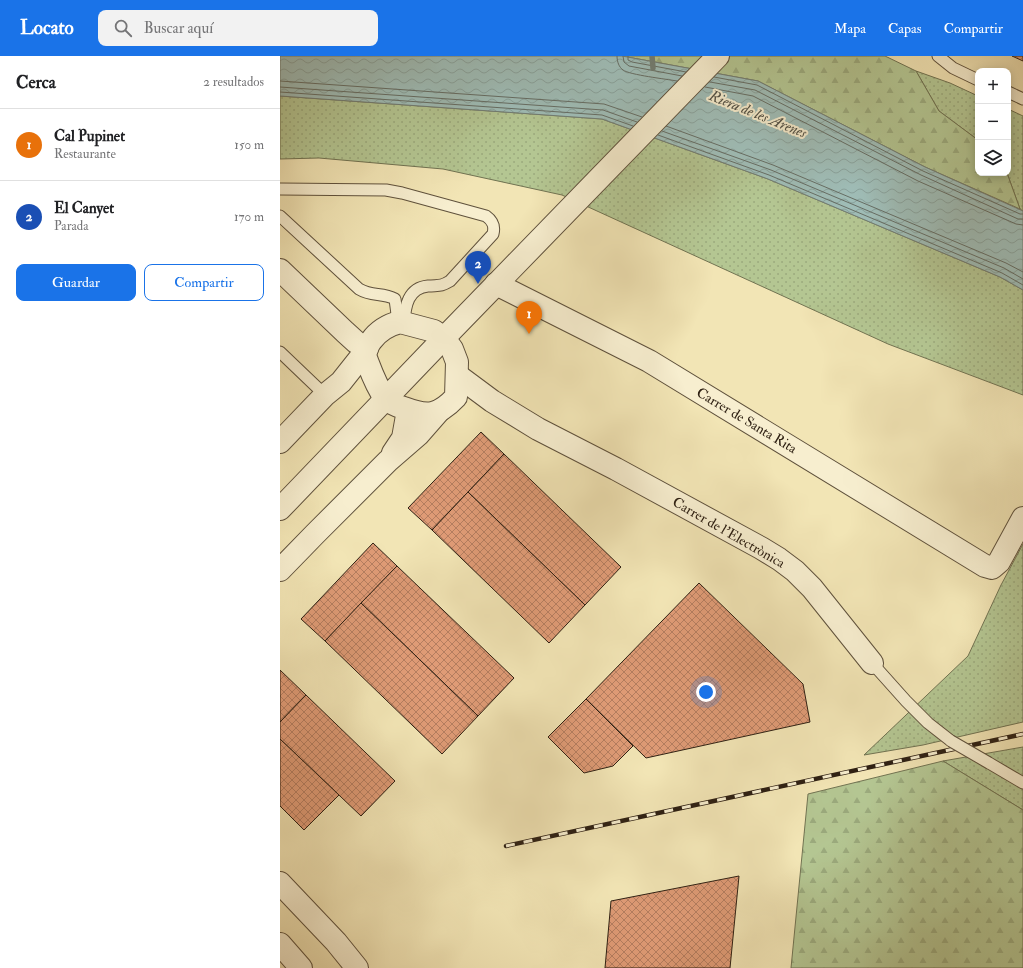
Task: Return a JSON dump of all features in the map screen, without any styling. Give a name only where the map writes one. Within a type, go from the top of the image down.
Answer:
[{"type":"street","points":[[280,509],[718,56]]},
{"type":"street","points":[[280,270],[366,351],[378,386],[386,399],[396,405],[426,415],[439,411],[450,404],[456,397],[457,374],[457,362],[452,349],[444,338],[434,331],[401,322],[388,325],[378,332],[366,351],[341,382],[325,395],[280,442]]},
{"type":"street","name":"Carrer de Santa Rita","points":[[496,284],[649,360],[985,566],[992,568],[998,562],[1023,518]]},
{"type":"street","name":"Carrer de l'Electrònica","points":[[457,374],[492,401],[538,429],[616,469],[779,559],[795,571],[812,588],[872,662]]},
{"type":"street","points":[[341,382],[374,378]]},
{"type":"street","name":"Carrer de l'Electrònica","points":[[456,397],[472,400],[492,401]]},
{"type":"street","points":[[388,461],[403,438],[408,410]]},
{"type":"street","points":[[280,570],[388,461],[418,435],[439,411]]},
{"type":"street","points":[[280,883],[336,942],[357,968]]},
{"type":"street","points":[[280,944],[301,968]]},
{"type":"lane","points":[[938,56],[953,68],[975,79]]},
{"type":"lane","points":[[1011,93],[1023,99]]},
{"type":"lane","points":[[280,189],[386,190],[486,216],[490,219],[494,229],[493,234],[444,285],[421,288],[410,296],[401,322]]},
{"type":"lane","points":[[280,216],[359,289],[366,294],[389,295],[395,299],[401,322]]},
{"type":"lane","points":[[280,352],[325,395]]},
{"type":"lane","name":"Carrer de l'Electrònica","points":[[872,662],[906,701],[951,741],[1023,783]]},
{"type":"green space","points":[[622,56],[885,56],[916,71],[939,111],[975,138],[975,176],[1008,176],[1020,209],[925,167],[758,81]]},
{"type":"green space","points":[[916,71],[950,83],[975,95],[975,138],[939,111]]},
{"type":"green space","points":[[280,96],[602,119],[768,179],[1000,277],[1023,290],[1023,395],[888,344],[562,195],[443,169],[319,158],[280,159]]},
{"type":"green space","points":[[1011,110],[1023,116],[1023,211],[1020,209],[1008,176],[1011,176]]},
{"type":"green space","points":[[1023,544],[1023,722],[923,745],[864,755],[968,656],[1001,585]]},
{"type":"green space","points":[[1023,747],[1023,810],[943,761]]},
{"type":"green space","points":[[943,761],[1023,810],[1023,968],[791,968],[808,794]]},
{"type":"water","name":"Riera de les Arenes","points":[[280,56],[622,56],[758,81],[925,167],[1023,211],[1023,290],[1000,277],[768,179],[602,119],[280,96]]},
{"type":"building","points":[[1012,56],[1023,56],[1023,61]]},
{"type":"building","points":[[481,432],[504,454],[432,530],[408,508]]},
{"type":"building","points":[[504,454],[621,567],[585,605],[468,492]]},
{"type":"building","points":[[468,492],[585,605],[549,643],[432,530]]},
{"type":"building","points":[[373,543],[397,566],[325,641],[301,619]]},
{"type":"building","points":[[397,566],[514,678],[478,716],[361,603]]},
{"type":"building","points":[[699,583],[803,684],[810,722],[646,758],[586,699]]},
{"type":"building","points":[[361,603],[478,716],[442,754],[325,641]]},
{"type":"building","points":[[280,670],[306,695],[280,722]]},
{"type":"building","points":[[306,695],[395,781],[361,816],[280,739],[280,722]]},
{"type":"building","points":[[586,699],[633,746],[613,766],[584,773],[548,737]]},
{"type":"building","points":[[280,739],[339,795],[304,830],[280,806]]},
{"type":"building","points":[[739,876],[730,968],[605,968],[611,901]]},
{"type":"waterway","points":[[652,56],[653,68]]},
{"type":"railway","points":[[506,846],[1023,734]]},
{"type":"place","name":"El Canyet","points":[[478,284]]},
{"type":"place","name":"Cal Pupinet","points":[[529,334]]}]
